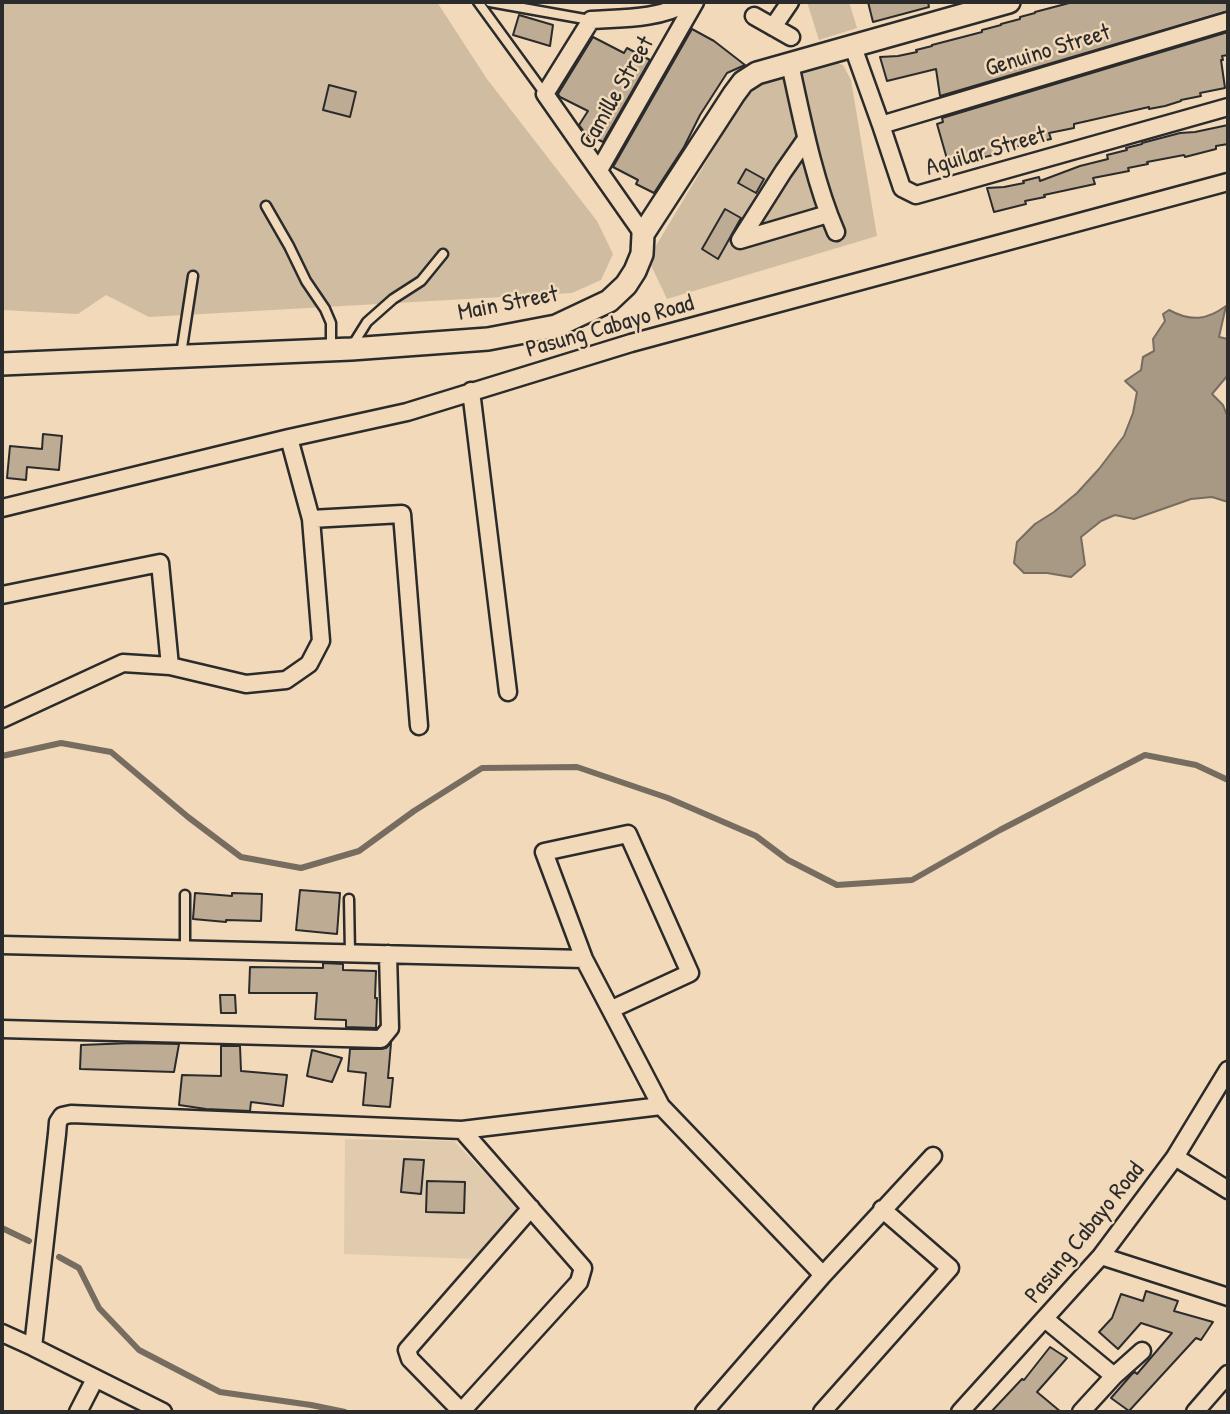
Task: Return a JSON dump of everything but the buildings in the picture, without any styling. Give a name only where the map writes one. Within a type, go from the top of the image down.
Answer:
[{"type":"street","name":"Camille Street","points":[[591,20],[656,16],[689,2]]},
{"type":"street","name":"Camille Street","points":[[599,170],[695,2]]},
{"type":"street","points":[[773,27],[790,2]]},
{"type":"street","name":"Main Street","points":[[2,364],[341,349],[488,339],[556,326],[609,301],[626,285],[642,254],[643,234],[743,82],[757,73],[1009,2]]},
{"type":"street","points":[[754,16],[791,37]]},
{"type":"street","points":[[545,94],[591,20]]},
{"type":"street","name":"Genuino Street","points":[[881,125],[1228,21]]},
{"type":"street","name":"Aguilar Street","points":[[853,47],[902,188],[916,195],[1228,107]]},
{"type":"street","points":[[790,64],[806,139],[836,232]]},
{"type":"street","name":"Camille Street","points":[[545,94],[643,234]]},
{"type":"street","points":[[806,139],[740,240],[828,214]]},
{"type":"street","name":"Pasung Cabayo Road","points":[[2,508],[407,412],[631,343],[1228,182]]},
{"type":"street","points":[[471,391],[508,692]]},
{"type":"street","points":[[2,719],[123,663],[170,666],[246,684],[286,680],[309,664],[321,641],[311,519],[289,438]]},
{"type":"street","points":[[311,519],[402,514],[419,726]]},
{"type":"street","points":[[2,595],[160,563],[170,666]]},
{"type":"street","points":[[612,1010],[690,973],[628,834],[544,852],[584,959],[661,1106],[823,1275]]},
{"type":"street","points":[[2,945],[584,959]]},
{"type":"street","points":[[2,1029],[381,1039],[390,1028],[388,954]]},
{"type":"street","name":"Pasung Cabayo Road","points":[[960,1412],[1101,1256],[1175,1157],[1228,1070]]},
{"type":"street","points":[[33,1347],[58,1122],[62,1116],[71,1114],[462,1130],[661,1106]]},
{"type":"street","points":[[462,1130],[531,1208],[583,1268],[579,1282],[462,1412],[410,1359],[407,1350],[531,1208]]},
{"type":"street","points":[[704,1412],[882,1209],[933,1156]]},
{"type":"street","points":[[1175,1157],[1228,1190]]},
{"type":"street","points":[[822,1412],[950,1268],[882,1209]]},
{"type":"street","points":[[1101,1256],[1228,1297]]},
{"type":"street","points":[[1045,1319],[1114,1376]]},
{"type":"street","points":[[2,1334],[163,1412]]},
{"type":"street","points":[[1081,1412],[1114,1376],[1142,1351]]},
{"type":"street","points":[[1199,1411],[1228,1374]]},
{"type":"street","points":[[78,1412],[95,1379]]},
{"type":"lane","points":[[478,2],[545,94]]},
{"type":"lane","points":[[490,2],[591,20]]},
{"type":"lane","points":[[265,206],[306,281],[325,309],[341,349],[366,322],[393,299],[421,281],[443,254]]},
{"type":"lane","points":[[180,357],[193,276]]},
{"type":"lane","points":[[185,895],[185,949]]},
{"type":"lane","points":[[349,899],[350,953]]},
{"type":"shaded area","points":[[2,2],[437,2],[487,79],[597,221],[613,254],[601,280],[572,293],[149,317],[106,295],[78,314],[2,310]]},
{"type":"shaded area","points":[[807,2],[849,2],[857,28],[819,40]]},
{"type":"shaded area","points":[[831,61],[843,65],[851,80],[877,236],[667,299],[648,259],[733,117],[749,95],[766,80]]},
{"type":"shaded area","points":[[1226,306],[1219,337],[1228,339],[1228,375],[1212,394],[1223,405],[1228,418],[1228,502],[1212,497],[1191,499],[1134,519],[1115,515],[1101,521],[1081,537],[1085,565],[1071,577],[1024,573],[1014,563],[1017,542],[1035,524],[1077,493],[1124,436],[1133,413],[1137,392],[1125,381],[1141,370],[1143,357],[1154,351],[1153,339],[1165,321],[1163,314],[1169,310],[1199,318]]},
{"type":"shaded area","points":[[345,1139],[454,1141],[520,1210],[476,1259],[344,1254]]},
{"type":"waterway","points":[[2,756],[61,743],[111,752],[188,817],[241,857],[301,868],[359,851],[414,811],[482,768],[577,767],[668,798],[756,836],[788,860],[837,885],[912,880],[1000,830],[1145,755],[1196,765],[1228,780]]},
{"type":"waterway","points":[[2,1228],[29,1241]]},
{"type":"waterway","points":[[59,1257],[79,1268],[99,1308],[139,1350],[220,1392],[345,1412]]}]
